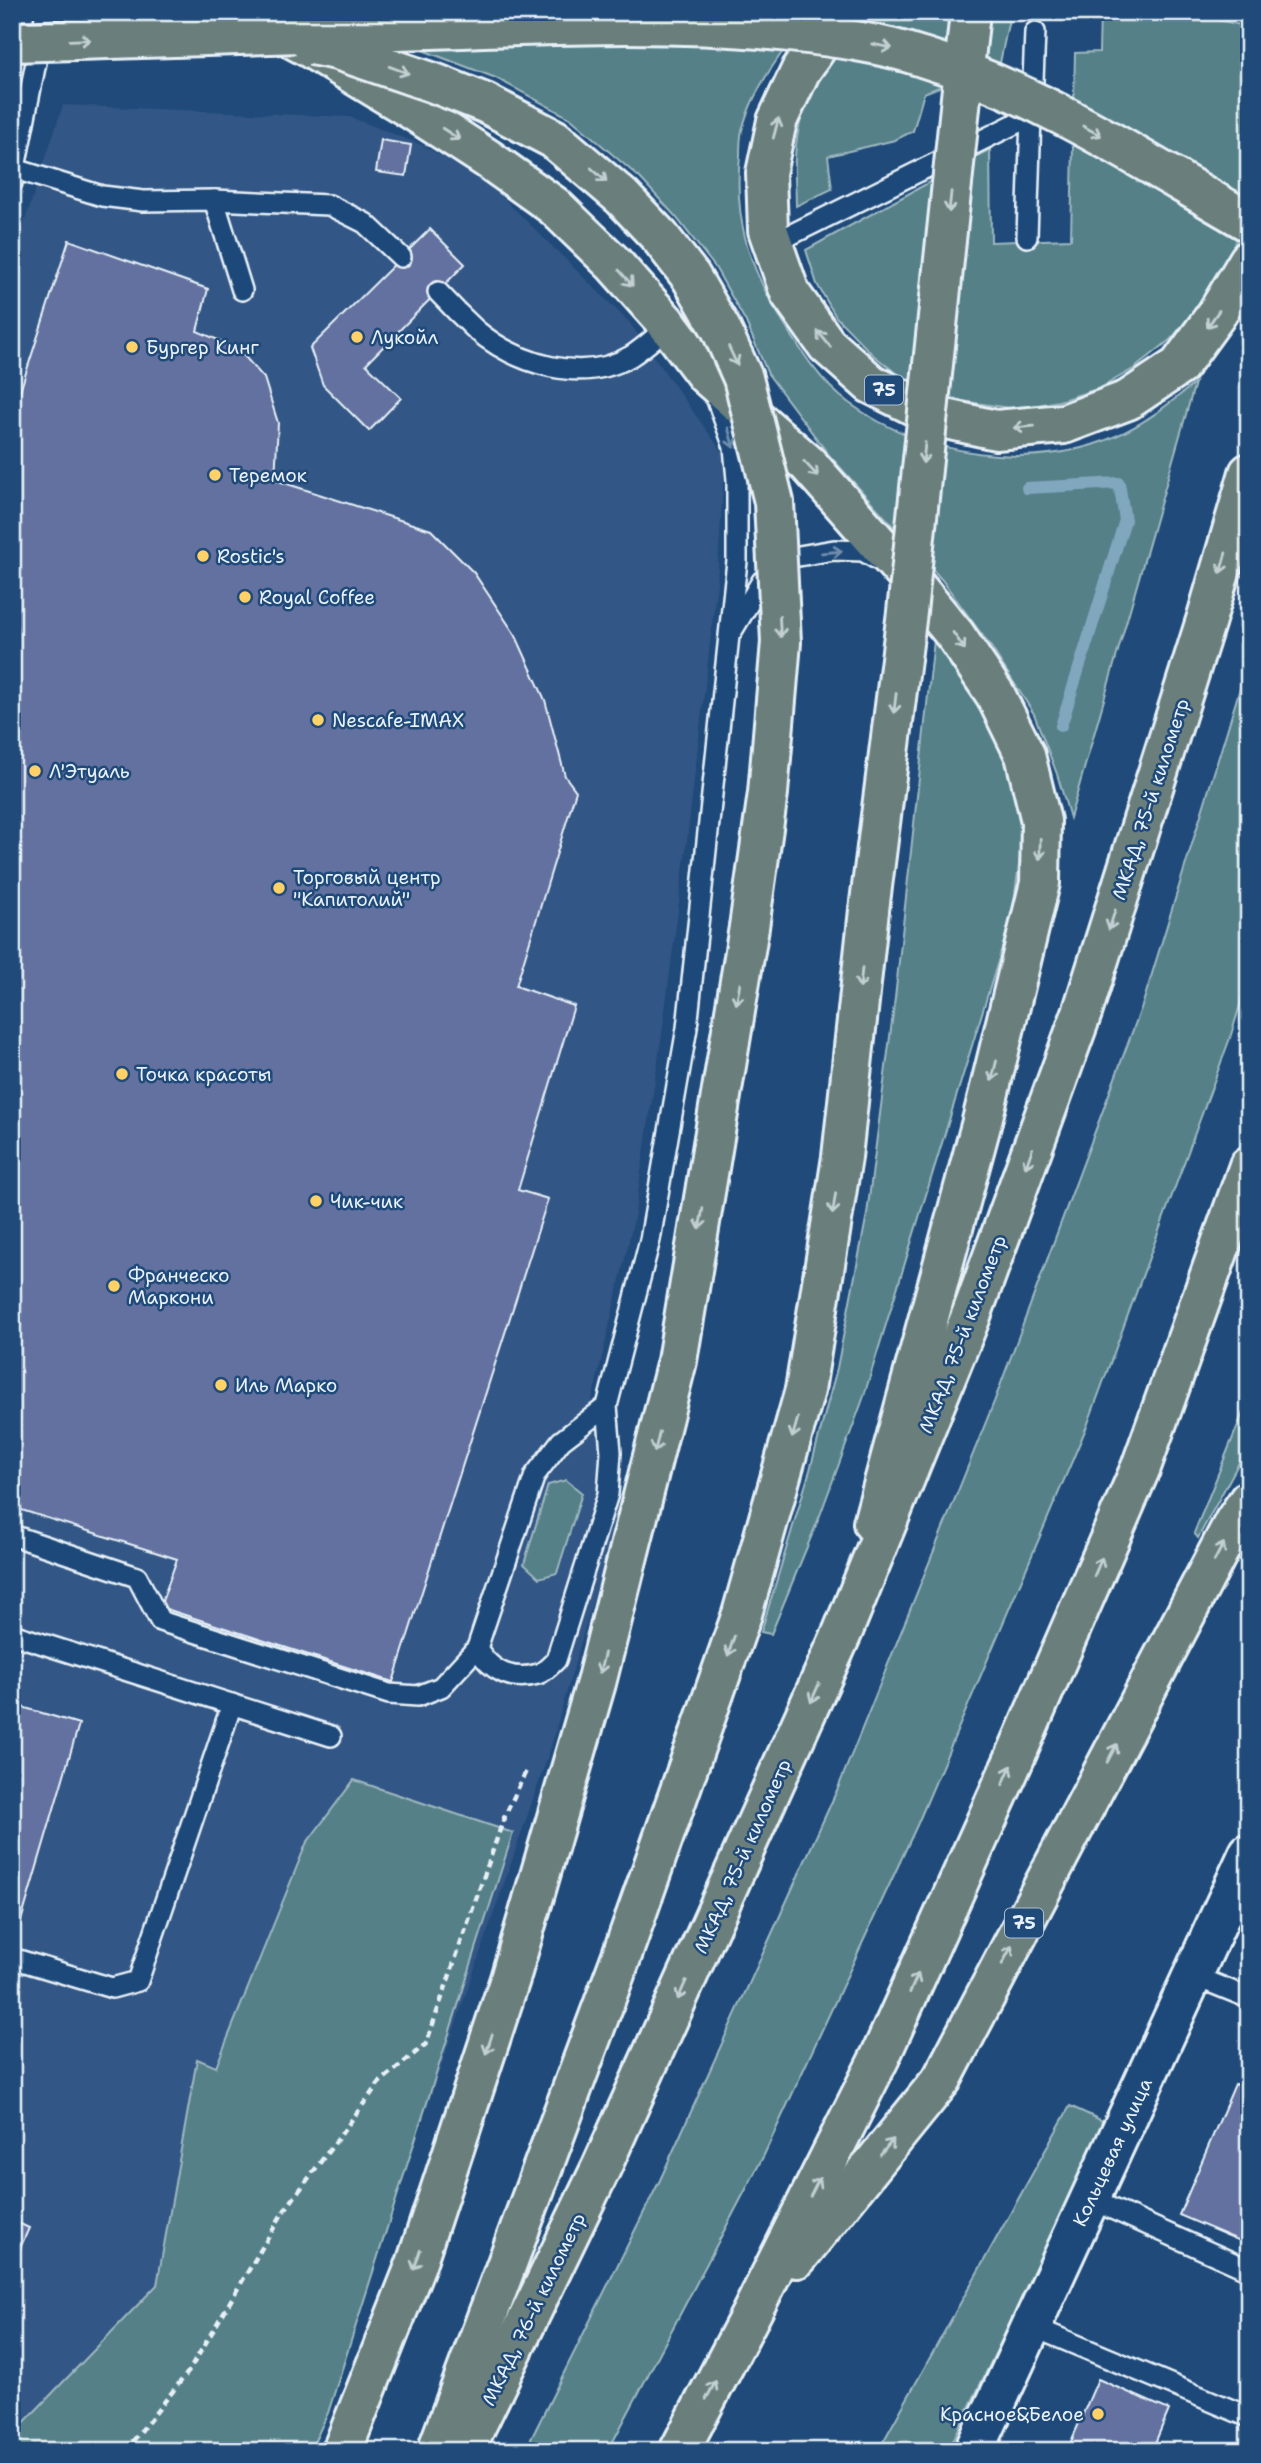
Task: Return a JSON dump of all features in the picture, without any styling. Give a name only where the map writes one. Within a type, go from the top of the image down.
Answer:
[{"type":"main road","name":"75","points":[[846,12],[834,23],[801,70],[777,121],[766,173],[768,230],[790,293],[827,345],[872,384],[937,417],[996,430],[1065,424],[1128,400],[1178,366],[1216,315],[1249,260]]},
{"type":"main road","points":[[437,2451],[641,1903],[742,1614],[805,1390],[842,1157],[869,910],[908,599],[970,12]]},
{"type":"main road","points":[[12,42],[253,23],[600,23],[741,27],[812,35],[882,46],[961,71],[1049,108],[1124,148],[1249,222]]},
{"type":"main road","points":[[253,23],[310,48],[414,111],[554,206],[613,263],[668,326],[705,375],[808,464],[908,577],[956,636],[995,694],[1024,755],[1041,821],[1040,883],[981,1125],[843,1631]]},
{"type":"main road","points":[[253,23],[384,64],[485,103],[554,139],[622,197],[660,237],[691,277],[721,329],[743,378],[774,502],[781,642],[768,793],[749,927],[677,1360],[596,1683],[510,1979],[416,2264],[342,2451]]},
{"type":"main road","name":"МКАД, 75-й километр","points":[[603,2166],[843,1631],[971,1316],[1083,1010],[1206,620],[1249,474]]},
{"type":"main road","points":[[679,2451],[880,2057],[1022,1742],[1141,1467],[1249,1166]]},
{"type":"main road","name":"75","points":[[751,2314],[942,2079],[1234,1522],[1249,1500]]},
{"type":"main road","name":"МКАД, 76-й километр","points":[[464,2451],[603,2166]]},
{"type":"street","name":"Кольцевая улица","points":[[974,2451],[1249,1853]]},
{"type":"lane","points":[[46,12],[14,173],[102,196],[143,201],[214,200],[329,205],[365,222],[401,257]]},
{"type":"lane","points":[[1027,237],[1035,32]]},
{"type":"lane","points":[[772,244],[1031,116]]},
{"type":"lane","points":[[214,200],[243,289]]},
{"type":"lane","points":[[438,292],[477,331],[506,349],[537,363],[567,370],[598,369],[629,357],[668,326]]},
{"type":"lane","points":[[477,1647],[485,1662],[500,1672],[518,1676],[540,1674],[556,1660],[608,1494],[611,1452],[607,1406],[650,1240],[687,1028],[737,561],[734,447],[705,375]]},
{"type":"lane","points":[[729,635],[762,580],[793,557],[834,550],[863,551],[908,577]]},
{"type":"lane","points":[[12,1535],[137,1577],[160,1621],[389,1695],[418,1696],[441,1687],[477,1647],[535,1475],[561,1441],[607,1406]]},
{"type":"lane","points":[[12,1634],[331,1736]]},
{"type":"lane","points":[[12,1958],[111,1988],[138,1982],[232,1704]]},
{"type":"lane","points":[[1192,1975],[1249,1998]]},
{"type":"lane","points":[[1090,2199],[1249,2270]]},
{"type":"lane","points":[[1031,2326],[1249,2417]]},
{"type":"path","points":[[125,2451],[189,2371],[282,2214],[379,2082],[426,2043],[504,1818],[530,1763]]},
{"type":"shaded area","points":[[63,105],[350,117],[422,145],[487,182],[629,322],[725,456],[717,583],[662,1034],[634,1219],[591,1405],[618,1514],[550,1750],[420,2128],[197,2059],[157,2285],[12,2435],[12,260]]},
{"type":"green space","points":[[350,12],[812,12],[771,68],[747,114],[740,140],[739,198],[745,237],[758,275],[785,324],[827,384],[849,403],[910,436],[979,453],[1014,456],[1049,454],[1116,436],[1148,419],[1195,383],[1070,818],[1057,774],[1034,714],[991,647],[942,580],[829,455],[768,374],[746,322],[715,267],[676,217],[640,178],[570,118],[496,78],[417,48]]},
{"type":"green space","points":[[869,12],[1048,12],[1010,14],[1000,63],[924,93],[913,131],[895,140],[828,156],[832,189],[796,206],[797,138],[808,97],[828,57],[840,40]]},
{"type":"green space","points":[[1100,12],[1185,12],[1249,27],[1249,205],[1230,257],[1206,297],[1171,339],[1135,368],[1100,388],[1059,401],[1016,409],[962,401],[918,386],[872,354],[836,317],[817,284],[806,250],[990,149],[991,242],[1071,239],[1075,53],[1099,52]]},
{"type":"green space","points":[[935,631],[984,703],[1014,782],[1022,843],[1012,916],[863,1399],[819,1518],[771,1634],[761,1632],[810,1470],[837,1368],[867,1214],[895,998]]},
{"type":"green space","points":[[1249,659],[1249,976],[1230,1038],[1087,1426],[918,1823],[764,2155],[608,2451],[525,2451],[660,2180],[838,1788],[994,1402],[1143,1003]]},
{"type":"green space","points":[[1249,1398],[1249,1444],[1198,1538],[1194,1533]]},
{"type":"green space","points":[[566,1480],[582,1493],[557,1573],[539,1578],[524,1564],[548,1485]]},
{"type":"green space","points":[[354,1780],[513,1833],[328,2413],[310,2451],[12,2451],[12,2435],[157,2285],[197,2059],[216,2067],[306,1844]]},
{"type":"green space","points":[[1070,2106],[1107,2123],[948,2451],[878,2451]]},
{"type":"building","points":[[381,140],[411,145],[406,176],[376,172]]},
{"type":"building","name":"Лукойл","points":[[430,229],[465,264],[366,364],[401,398],[369,431],[323,385],[310,348]]},
{"type":"building","name":"Торговый центр \"Капитолий\"","points":[[69,240],[208,289],[197,331],[237,348],[264,378],[278,423],[275,480],[431,530],[474,573],[516,636],[545,700],[565,776],[576,791],[516,986],[574,1006],[518,1190],[548,1199],[393,1682],[160,1607],[177,1559],[12,1507],[12,464],[18,446],[12,445],[12,416]]},
{"type":"building","points":[[12,1704],[79,1724],[16,1938],[12,1936]]},
{"type":"building","points":[[1235,2084],[1249,2090],[1249,2234],[1245,2243],[1179,2215]]},
{"type":"building","points":[[12,2220],[29,2228],[13,2264],[12,2264]]},
{"type":"building","points":[[1098,2379],[1169,2410],[1155,2443],[1171,2451],[1067,2451]]},
{"type":"waterway","points":[[1027,488],[1119,483],[1125,520],[1061,726]]},
{"type":"place","name":"Лукойл","points":[[357,337]]},
{"type":"place","name":"Бургер Кинг","points":[[132,347]]},
{"type":"place","name":"Теремок","points":[[215,475]]},
{"type":"place","name":"Rostic's","points":[[203,556]]},
{"type":"place","name":"Royal Coffee","points":[[245,597]]},
{"type":"place","name":"Nescafe-IMAX","points":[[318,720]]},
{"type":"place","name":"Л'Этуаль","points":[[35,771]]},
{"type":"place","name":"Торговый центр \"Капитолий\"","points":[[279,888]]},
{"type":"place","name":"Точка красоты","points":[[122,1074]]},
{"type":"place","name":"Чик-чик","points":[[316,1201]]},
{"type":"place","name":"Франческо Маркони","points":[[114,1286]]},
{"type":"place","name":"Иль Марко","points":[[221,1385]]},
{"type":"place","name":"Красное&Белое","points":[[1098,2414]]}]
